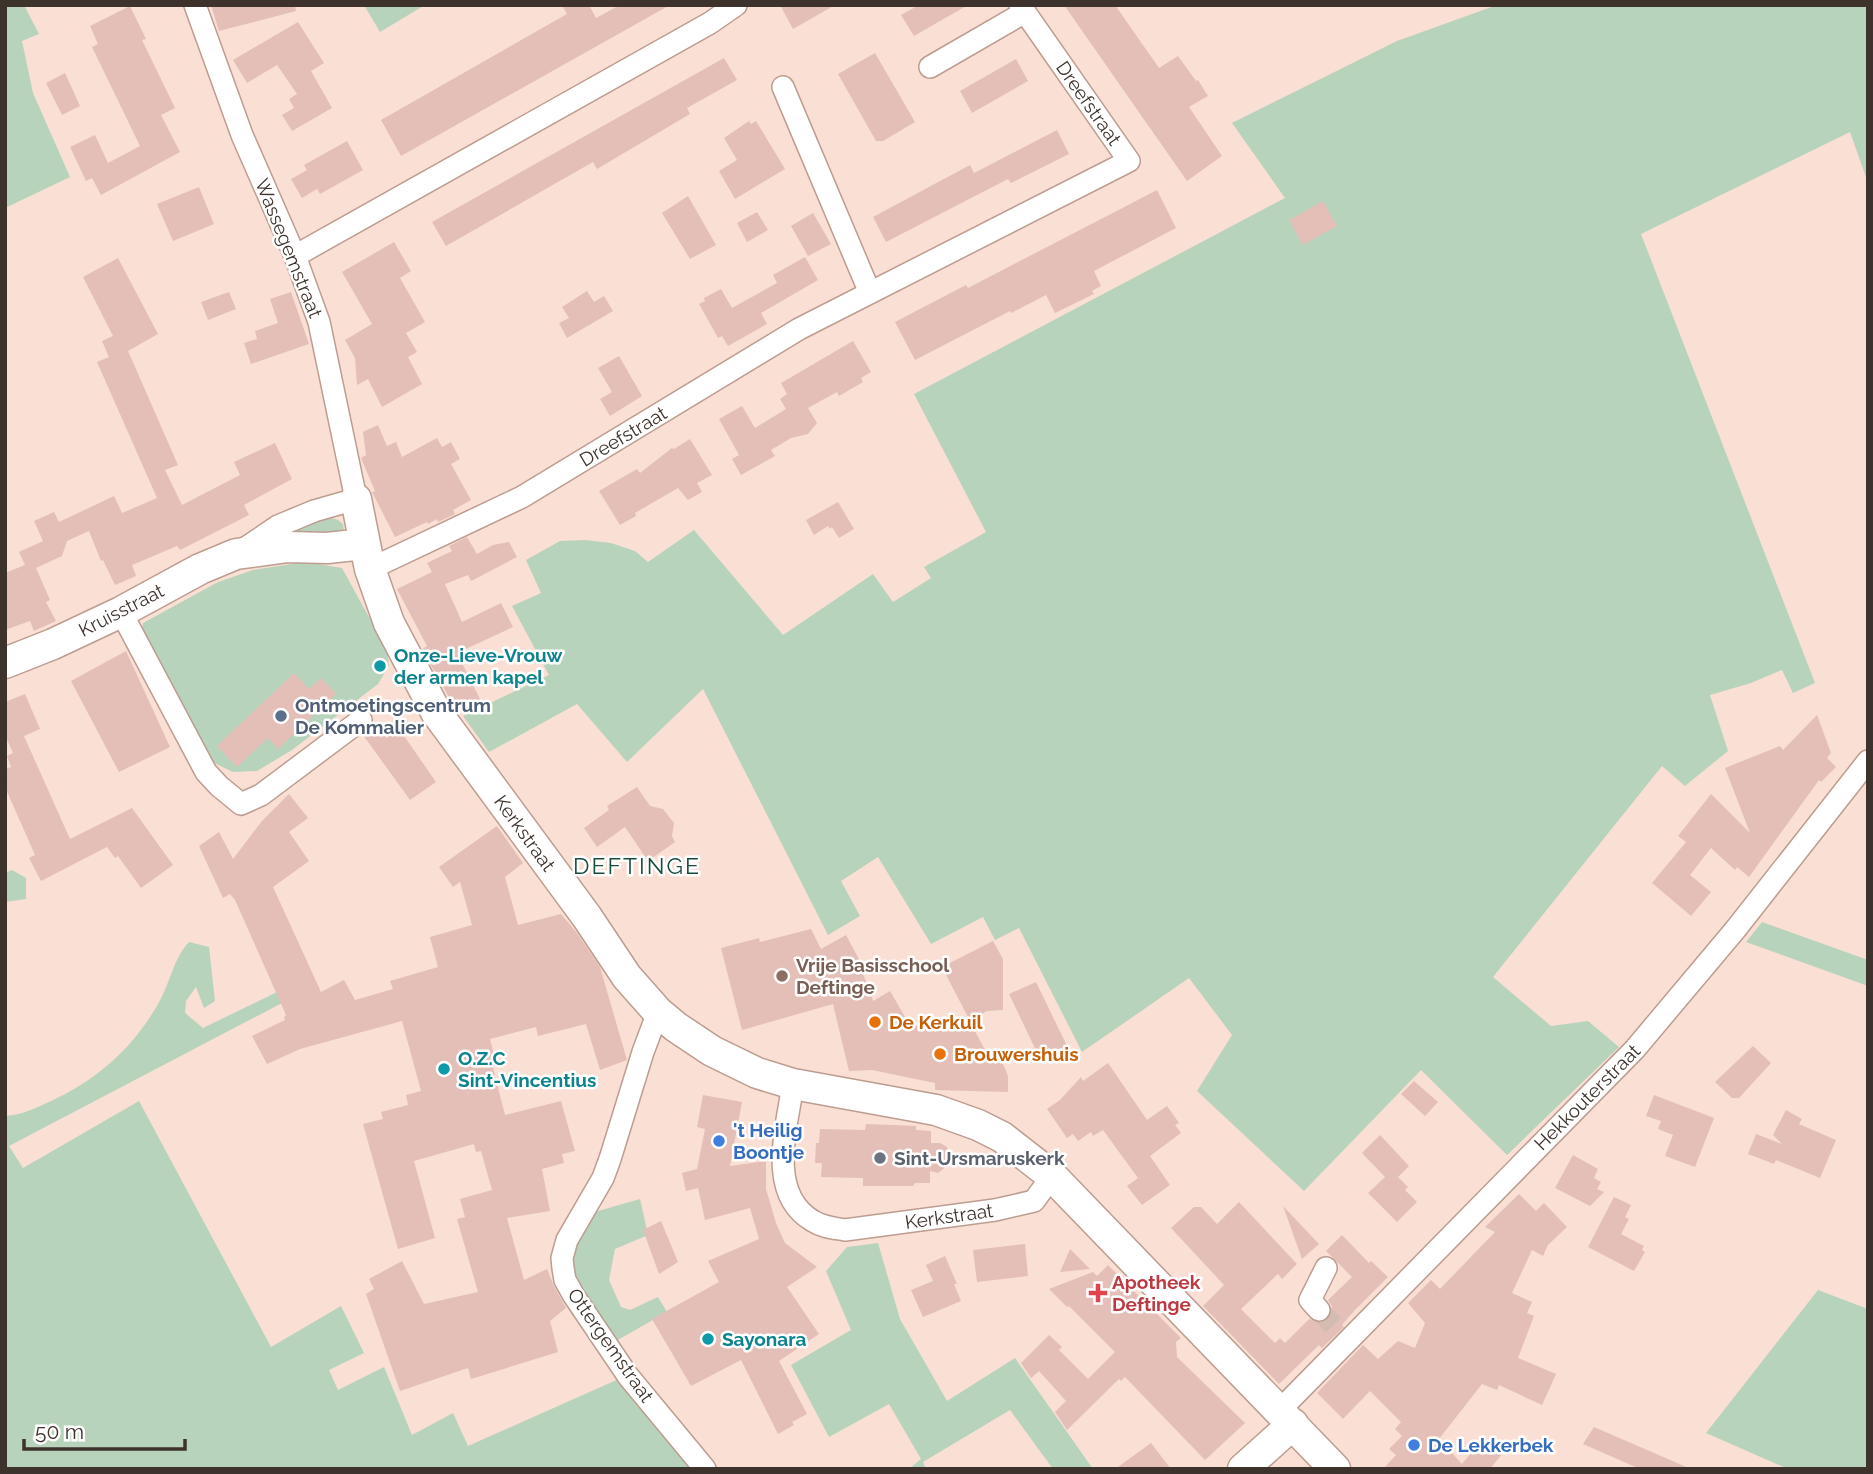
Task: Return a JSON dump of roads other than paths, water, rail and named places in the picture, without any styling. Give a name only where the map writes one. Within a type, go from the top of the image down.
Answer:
[{"type":"street","name":"Wassegemstraat","points":[[195,5],[242,135],[295,256],[319,322],[356,499]]},
{"type":"street","points":[[295,256],[710,23],[736,5]]},
{"type":"street","name":"Dreefstraat","points":[[367,557],[522,497],[799,329],[1129,162],[1023,9],[930,67]]},
{"type":"street","points":[[783,87],[870,293]]},
{"type":"street","name":"Kruisstraat","points":[[5,663],[121,612],[200,569],[236,554],[278,526],[314,511],[356,499]]},
{"type":"street","name":"Kerkstraat","points":[[356,499],[367,557],[389,623],[436,712],[587,917],[627,977],[658,1012],[712,1051],[757,1073],[793,1084],[912,1104],[948,1114],[1002,1137],[1052,1176],[1335,1469]]},
{"type":"street","name":"Kruisstraat","points":[[236,554],[288,547],[327,548],[367,557]]},
{"type":"street","points":[[121,612],[206,772],[241,804],[261,795],[362,720]]},
{"type":"street","name":"Hekkouterstraat","points":[[1286,1418],[1343,1335],[1643,1040],[1735,930],[1868,761]]},
{"type":"street","name":"Ottergemstraat","points":[[658,1012],[603,1178],[567,1240],[562,1268],[574,1296],[628,1376],[705,1469]]},
{"type":"street","name":"Kerkstraat","points":[[793,1084],[783,1177],[796,1206],[812,1221],[824,1226],[845,1230],[995,1210],[1034,1201],[1052,1176]]},
{"type":"street","points":[[1319,1310],[1310,1300],[1326,1268]]},
{"type":"street","points":[[1243,1469],[1286,1418]]},
{"type":"tunnel","points":[[1319,1310],[1338,1330]]},
{"type":"place","name":"Onze-Lieve-Vrouw der armen kapel","points":[[380,666]]},
{"type":"place","name":"Ontmoetingscentrum De Kommalier","points":[[281,716]]},
{"type":"place","name":"Vrije Basisschool Deftinge","points":[[782,976]]},
{"type":"place","name":"De Kerkuil","points":[[875,1022]]},
{"type":"place","name":"Brouwershuis","points":[[940,1054]]},
{"type":"place","name":"O.Z.C Sint-Vincentius","points":[[444,1069]]},
{"type":"place","name":"'t Heilig Boontje","points":[[719,1141]]},
{"type":"place","name":"Sint-Ursmaruskerk","points":[[880,1158]]},
{"type":"place","name":"Apotheek Deftinge","points":[[1098,1293]]},
{"type":"place","name":"Sayonara","points":[[708,1339]]},
{"type":"place","name":"De Lekkerbek","points":[[1414,1445]]},
{"type":"district","name":"DEFTINGE","points":[[637,866]]}]
